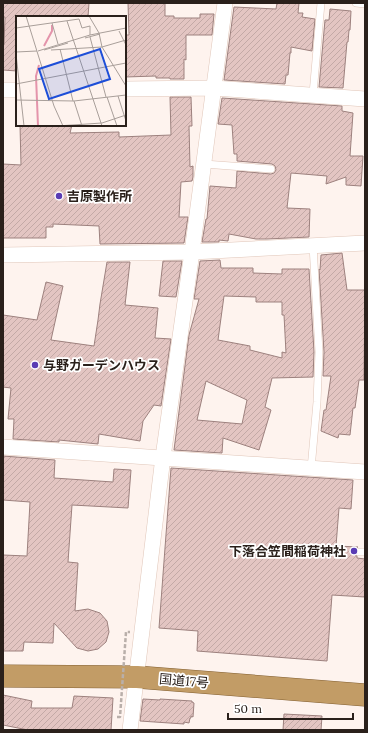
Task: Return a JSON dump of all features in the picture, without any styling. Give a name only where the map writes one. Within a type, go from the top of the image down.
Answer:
[{"type":"highway","name":"国道17号","points":[[3,676],[137,677],[365,695]]},
{"type":"street","points":[[130,730],[163,457],[225,3]]},
{"type":"street","points":[[126,89],[214,88],[365,99]]},
{"type":"street","points":[[3,90],[16,90]]},
{"type":"street","points":[[3,255],[192,252],[365,243]]},
{"type":"street","points":[[3,447],[365,472]]},
{"type":"lane","points":[[312,94],[321,3]]},
{"type":"lane","points":[[356,3],[365,4]]},
{"type":"lane","points":[[204,164],[271,169]]},
{"type":"lane","points":[[311,469],[317,402],[319,352],[313,245]]},
{"type":"path","points":[[117,717],[120,717],[126,632],[130,632]]},
{"type":"building","points":[[3,3],[89,3],[88,16],[16,16],[16,71],[3,70],[5,17],[3,17]]},
{"type":"building","points":[[128,3],[165,3],[165,16],[174,16],[174,18],[200,18],[200,14],[214,14],[212,35],[186,35],[184,79],[156,78],[156,76],[126,77],[126,35],[129,35]]},
{"type":"building","points":[[277,3],[299,3],[298,13],[303,13],[302,17],[315,19],[312,51],[291,47],[288,75],[286,75],[285,84],[224,80],[234,7],[276,9]]},
{"type":"building","points":[[330,9],[351,11],[343,88],[319,87],[325,20],[329,20]]},
{"type":"building","points":[[170,97],[191,97],[192,126],[189,126],[190,167],[193,166],[193,177],[192,181],[181,182],[179,217],[188,217],[184,243],[100,244],[99,226],[53,224],[53,227],[46,227],[46,238],[3,238],[3,164],[21,165],[20,126],[72,126],[70,133],[119,132],[119,137],[171,135]]},
{"type":"building","points":[[222,98],[342,106],[342,111],[353,113],[350,156],[363,156],[361,186],[346,185],[346,177],[326,184],[327,176],[291,173],[287,208],[310,209],[309,237],[256,239],[229,234],[228,241],[219,240],[219,242],[202,242],[207,219],[210,186],[236,188],[237,171],[271,174],[276,170],[275,166],[272,164],[237,161],[237,154],[234,154],[232,125],[218,124]]},
{"type":"building","points":[[342,253],[347,290],[365,290],[364,380],[359,380],[355,408],[353,408],[350,435],[339,434],[338,438],[321,431],[331,376],[323,376],[324,352],[319,269],[320,270],[321,255]]},
{"type":"building","points":[[220,260],[221,268],[253,268],[253,273],[282,274],[282,269],[309,269],[314,352],[313,377],[272,378],[265,407],[271,410],[259,450],[223,438],[222,453],[174,450],[189,335],[199,299],[194,299],[200,261]],"holes":[[[224,296],[256,297],[256,302],[282,302],[286,353],[282,352],[282,358],[250,350],[250,346],[218,340]],[[206,381],[247,400],[242,424],[197,420]]]},
{"type":"building","points":[[163,261],[182,261],[176,297],[159,296]]},
{"type":"building","points":[[107,262],[130,262],[125,305],[158,308],[155,338],[171,339],[161,406],[154,405],[143,421],[140,441],[99,434],[98,444],[59,440],[59,442],[13,439],[14,419],[8,419],[11,388],[3,387],[3,315],[37,320],[46,282],[63,286],[51,340],[94,346]]},
{"type":"building","points":[[3,456],[55,460],[54,478],[113,482],[114,469],[131,470],[128,508],[72,505],[68,562],[78,563],[75,611],[88,609],[100,613],[107,621],[109,632],[106,642],[98,649],[88,651],[77,648],[54,623],[53,643],[24,642],[23,651],[3,651],[3,555],[27,556],[30,502],[3,500]]},
{"type":"building","points":[[171,468],[353,480],[351,509],[339,508],[336,546],[358,547],[355,549],[355,555],[357,558],[365,559],[365,597],[332,595],[327,661],[197,651],[198,631],[159,628]]},
{"type":"building","points":[[3,695],[32,701],[31,708],[72,708],[74,696],[113,698],[111,730],[28,730],[3,725]]},
{"type":"building","points":[[143,699],[192,701],[194,703],[193,717],[191,716],[189,723],[184,722],[184,724],[140,721]]},
{"type":"building","points":[[284,714],[322,716],[321,730],[283,730]]},
{"type":"place","name":"吉原製作所","points":[[59,196]]},
{"type":"place","name":"与野ガーデンハウス","points":[[35,365]]},
{"type":"place","name":"下落合笠間稲荷神社","points":[[354,551]]}]
